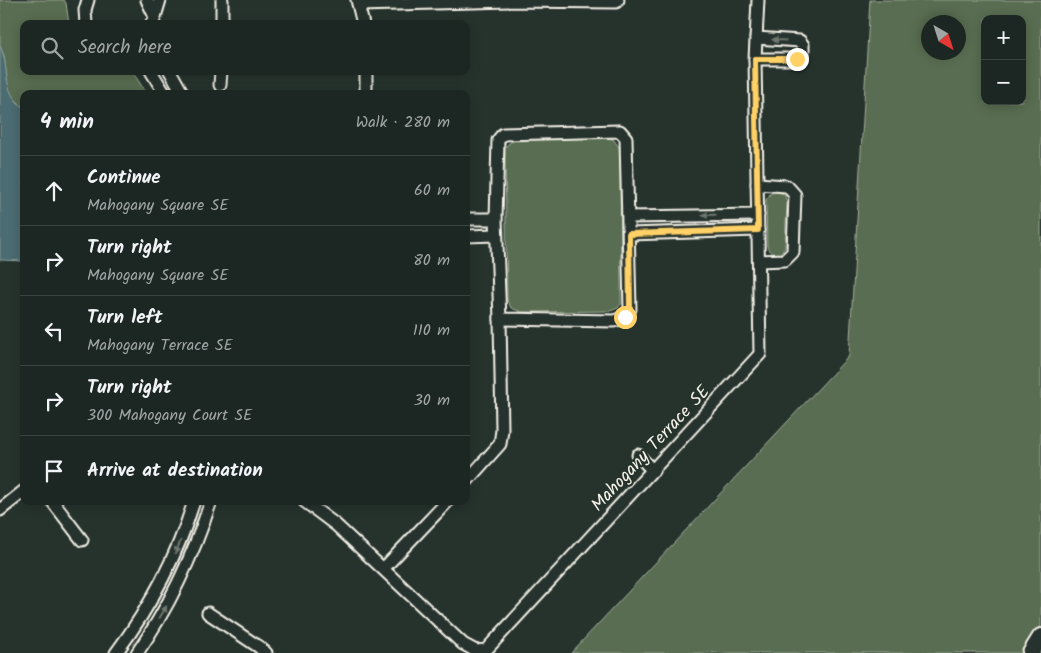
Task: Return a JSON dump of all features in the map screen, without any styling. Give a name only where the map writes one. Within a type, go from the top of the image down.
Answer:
[{"type":"highway","points":[[1030,653],[1041,637]]},
{"type":"street","points":[[147,0],[153,20]]},
{"type":"street","points":[[153,20],[160,0]]},
{"type":"street","points":[[222,0],[222,20]]},
{"type":"street","points":[[362,20],[358,3],[616,2],[618,0]]},
{"type":"street","name":"Mahogany Terrace SE","points":[[310,505],[327,517],[384,568],[464,644],[476,651],[486,650],[653,472],[760,354],[755,59],[758,0]]},
{"type":"street","points":[[84,3],[86,20]]},
{"type":"street","points":[[755,59],[797,59],[803,54],[803,45],[800,41],[756,38]]},
{"type":"street","points":[[153,75],[163,90]]},
{"type":"street","points":[[172,75],[181,90]]},
{"type":"street","points":[[220,85],[221,75]]},
{"type":"street","points":[[366,75],[366,90]]},
{"type":"street","points":[[470,478],[500,444],[502,430],[496,235],[498,140],[503,134],[620,131],[626,138],[629,216],[630,309],[625,317],[614,321],[500,319]]},
{"type":"street","points":[[757,184],[788,186],[795,195],[793,252],[785,260],[759,261]]},
{"type":"street","points":[[629,216],[758,215]]},
{"type":"street","points":[[470,219],[496,219]]},
{"type":"street","points":[[629,234],[758,230]]},
{"type":"street","points":[[470,236],[496,235]]},
{"type":"street","points":[[638,455],[653,472]]},
{"type":"street","points":[[0,510],[20,494]]},
{"type":"street","points":[[55,505],[82,540]]},
{"type":"street","points":[[116,653],[144,615],[163,582],[186,529],[193,505]]},
{"type":"street","points":[[137,653],[176,590],[199,538],[210,505]]},
{"type":"street","points":[[384,568],[444,505]]},
{"type":"street","points":[[208,613],[266,653]]},
{"type":"green space","points":[[0,0],[64,0],[68,20],[20,20],[20,75],[135,75],[144,90],[20,90],[20,104],[12,96],[8,87],[4,56],[0,46]]},
{"type":"green space","points":[[870,0],[1041,0],[1041,653],[571,653],[849,356]]},
{"type":"green space","points":[[609,138],[614,140],[620,149],[621,304],[618,308],[610,311],[522,312],[511,308],[507,300],[505,148],[516,139]]},
{"type":"green space","points":[[776,191],[784,194],[787,202],[785,247],[781,253],[774,254],[770,252],[767,246],[766,200],[770,194]]},
{"type":"water","points":[[0,46],[9,87],[20,104],[20,261],[0,260]]},
{"type":"route","points":[[625,317],[630,309],[629,234],[758,230],[755,59],[797,59]]}]
